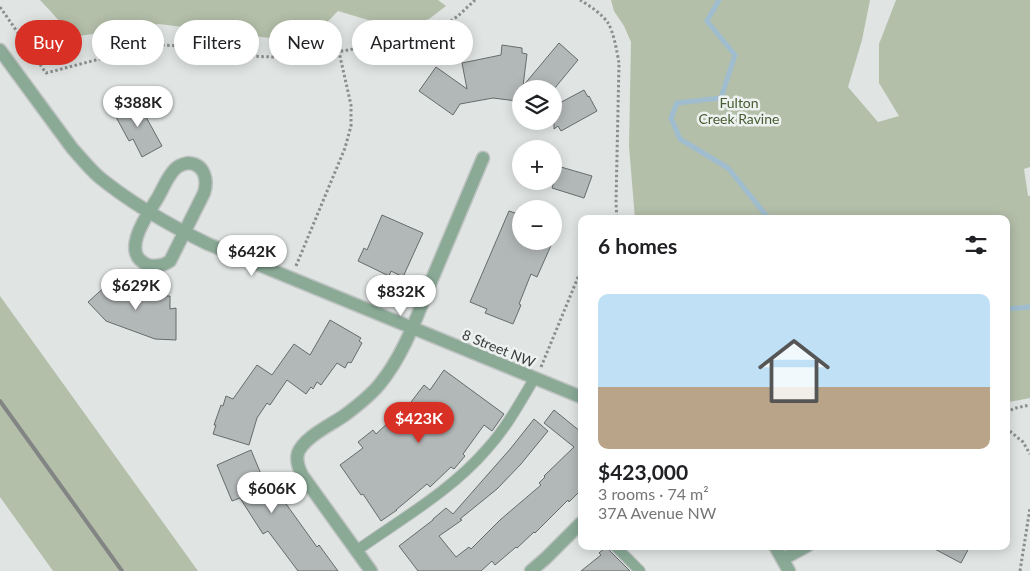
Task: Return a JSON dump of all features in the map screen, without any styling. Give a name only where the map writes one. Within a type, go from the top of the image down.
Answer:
[{"type":"street","name":"8 Street NW","points":[[0,50],[84,162],[117,192],[149,212],[208,244],[578,397]]},
{"type":"street","points":[[371,571],[302,475],[298,454],[310,438],[358,405],[378,386],[395,361],[411,328],[483,158]]},
{"type":"street","points":[[194,163],[203,171],[206,186],[185,233],[170,261],[165,264],[150,266],[141,261],[136,255],[136,240],[141,226],[169,176],[182,164],[194,163]]},
{"type":"street","points":[[531,571],[578,526]]},
{"type":"street","points":[[777,550],[789,571]]},
{"type":"street","points":[[783,559],[800,550]]},
{"type":"lane","points":[[356,551],[430,500],[470,467],[507,424],[534,379]]},
{"type":"lane","points":[[619,550],[640,571]]},
{"type":"path","points":[[342,51],[404,40],[441,28],[458,16],[475,0]]},
{"type":"path","points":[[580,0],[597,12],[608,23],[619,63],[617,215]]},
{"type":"path","points":[[0,7],[46,73],[160,45],[183,46],[269,58]]},
{"type":"path","points":[[291,279],[349,136],[351,105],[342,65]]},
{"type":"path","points":[[534,379],[543,364],[578,277]]},
{"type":"path","points":[[1010,410],[1030,405]]},
{"type":"path","points":[[1010,431],[1023,442],[1030,454]]},
{"type":"path","points":[[1020,571],[1030,508]]},
{"type":"green space","points":[[40,0],[438,0],[446,6],[426,20],[368,20],[338,11],[329,20],[269,20],[269,38],[259,37],[259,20],[174,20],[174,26],[164,25],[164,20],[92,20],[92,34],[82,36],[82,20],[58,20]]},
{"type":"green space","name":"Fulton Creek Ravine","points":[[611,0],[870,0],[862,40],[848,87],[878,122],[899,116],[879,83],[879,44],[896,0],[1030,0],[1030,167],[1024,169],[1028,196],[1030,196],[1030,398],[1010,402],[1010,215],[635,215],[629,146],[631,42],[624,26],[614,11]]},
{"type":"green space","points":[[0,296],[198,571],[53,571],[0,497]]},
{"type":"building","points":[[559,43],[578,60],[561,80],[528,80]]},
{"type":"building","points":[[502,45],[522,48],[522,53],[527,54],[524,80],[512,80],[512,100],[493,98],[460,104],[453,115],[419,91],[436,67],[467,89],[462,65],[473,65],[473,61],[501,55]]},
{"type":"building","points":[[584,90],[597,111],[561,131],[562,102]]},
{"type":"building","points":[[135,97],[162,146],[142,157],[133,139],[129,141],[116,117],[126,111],[122,104]]},
{"type":"building","points":[[562,167],[592,176],[584,198],[558,190],[562,190]]},
{"type":"building","points":[[509,211],[512,212],[512,250],[549,250],[537,277],[531,274],[513,324],[485,313],[487,309],[470,302]]},
{"type":"building","points":[[382,215],[423,233],[403,277],[391,271],[389,276],[358,261],[364,248],[367,250]]},
{"type":"building","points":[[118,275],[133,291],[148,296],[170,296],[170,309],[176,308],[176,340],[155,339],[106,321],[88,302]]},
{"type":"building","points":[[330,320],[361,338],[359,341],[362,343],[351,363],[348,362],[345,368],[337,363],[321,385],[317,382],[313,389],[311,387],[306,394],[287,380],[270,405],[267,403],[257,418],[249,445],[213,434],[216,425],[214,425],[226,396],[233,399],[257,365],[272,375],[294,344],[310,355]]},
{"type":"building","points":[[444,370],[504,414],[492,431],[484,425],[463,454],[465,456],[454,469],[451,467],[430,487],[427,484],[381,521],[340,465],[363,448],[358,442],[373,430],[376,434],[391,422],[408,406],[424,385],[430,390]]},
{"type":"building","points":[[554,410],[578,430],[578,493],[569,502],[568,500],[535,533],[495,565],[492,561],[481,571],[418,571],[399,546],[446,508],[453,514],[534,419],[548,431],[521,464],[497,489],[460,519],[462,520],[439,536],[456,557],[469,547],[471,549],[500,520],[541,485],[539,483],[544,476],[574,447],[544,423]]},
{"type":"building","points":[[251,450],[268,491],[272,488],[274,492],[276,490],[317,547],[319,545],[338,571],[298,571],[268,531],[263,534],[240,498],[232,501],[217,465]]},
{"type":"building","points":[[602,550],[609,550],[630,571],[581,571],[601,555],[599,553]]},
{"type":"building","points":[[937,550],[968,550],[961,563]]},
{"type":"waterway","points":[[719,0],[707,21],[735,55],[721,98],[677,103],[671,118],[680,139],[728,168],[766,215]]},
{"type":"waterway","points":[[1010,309],[1030,307]]},
{"type":"railway","points":[[0,401],[122,571]]}]
